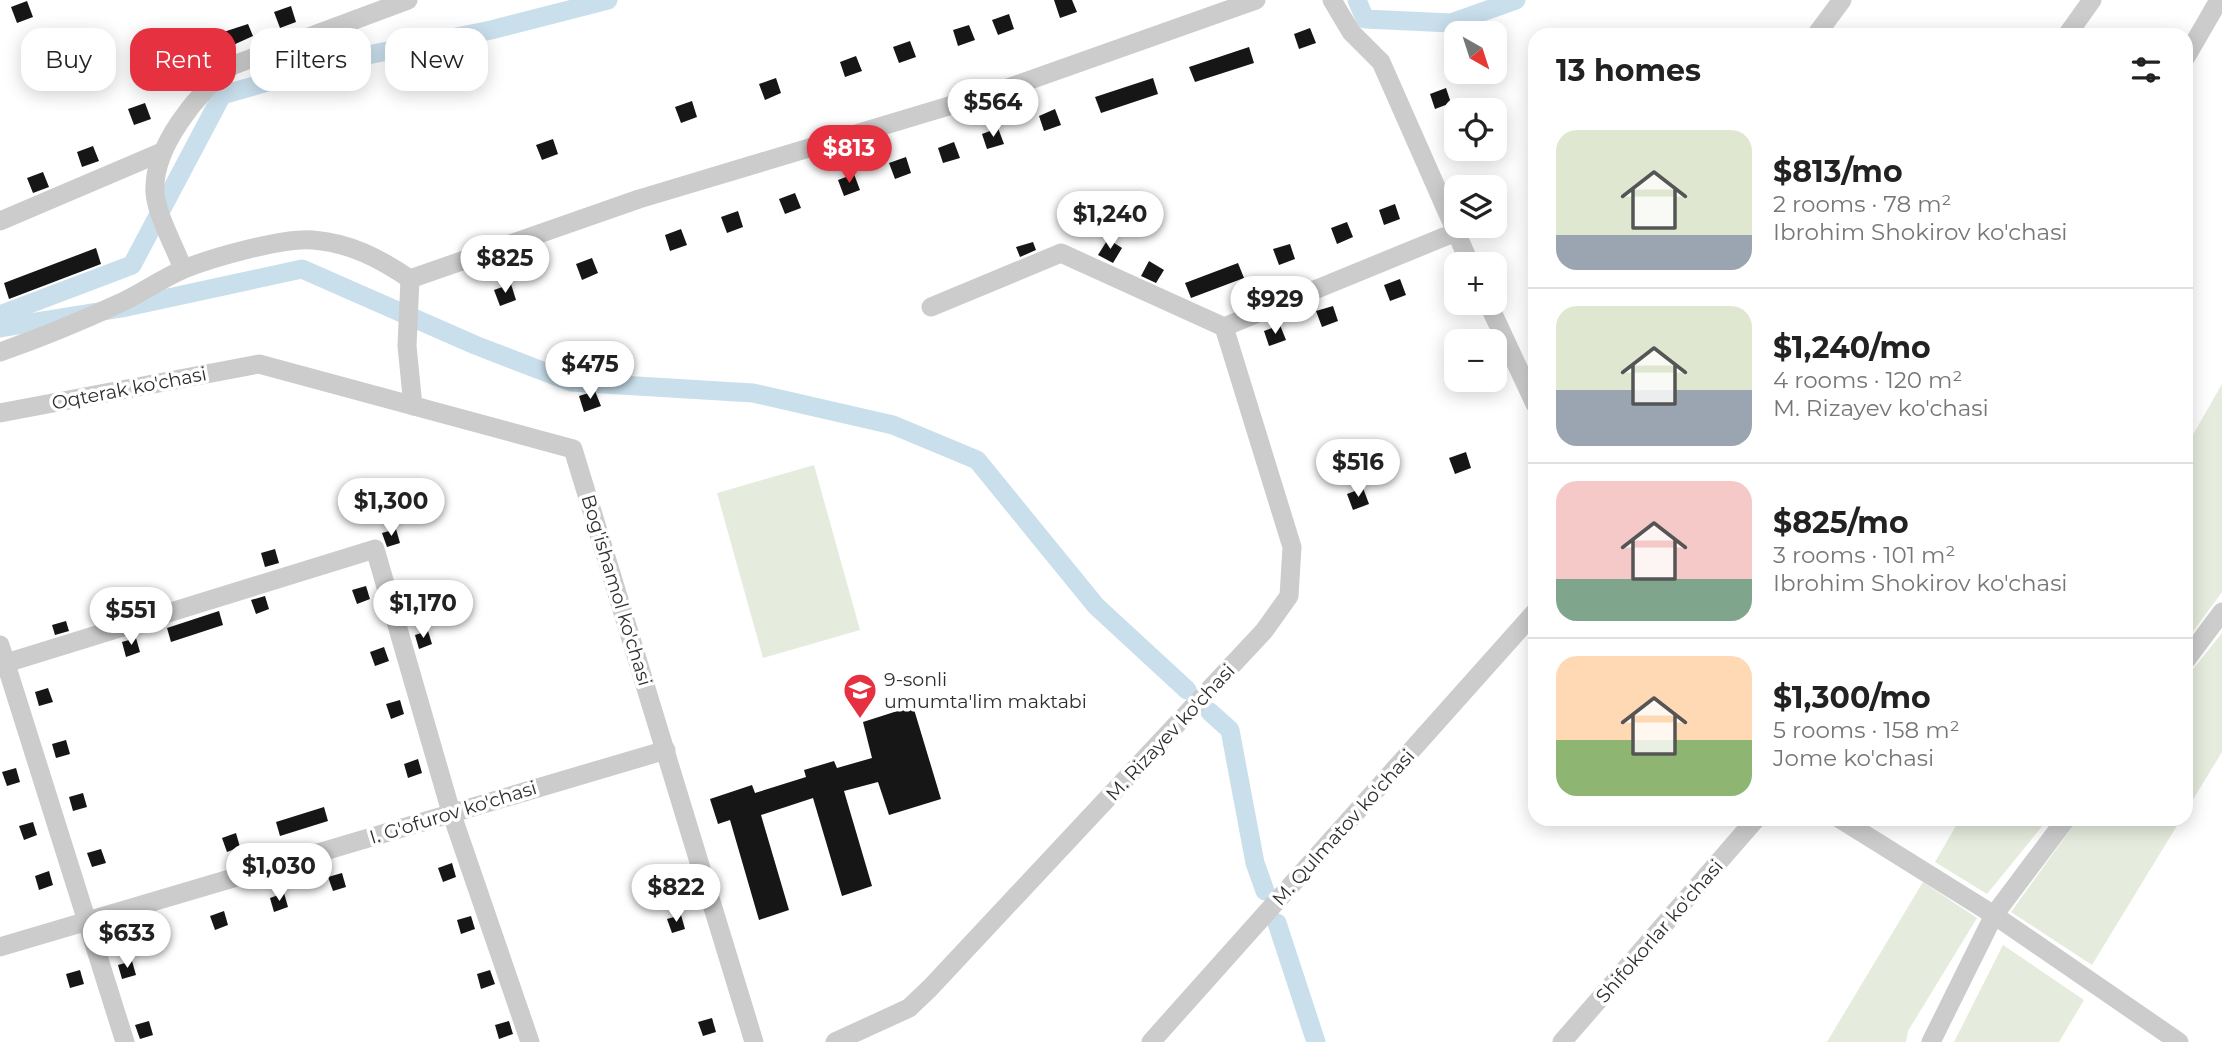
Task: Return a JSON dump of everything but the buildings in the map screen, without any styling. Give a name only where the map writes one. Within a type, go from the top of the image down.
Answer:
[{"type":"street","points":[[183,269],[155,192],[162,152],[188,110],[209,84],[231,66],[408,0]]},
{"type":"street","points":[[410,279],[639,199],[1002,90],[1256,0]]},
{"type":"street","points":[[1332,0],[1351,32],[1381,62],[1444,205]]},
{"type":"street","points":[[1821,28],[1842,0]]},
{"type":"street","points":[[2072,28],[2092,0]]},
{"type":"street","points":[[2193,45],[2219,0]]},
{"type":"street","points":[[0,221],[162,152]]},
{"type":"street","points":[[931,307],[1061,253],[1224,327],[1444,237]]},
{"type":"street","points":[[0,352],[60,331],[146,291],[183,269],[267,245],[310,240],[345,245],[381,260],[410,279]]},
{"type":"street","points":[[410,279],[407,346],[413,406]]},
{"type":"street","points":[[1494,315],[1528,389]]},
{"type":"street","name":"M. Rizayev ko'chasi","points":[[835,1042],[909,1008],[930,988],[1264,631],[1289,596],[1292,547],[1224,327]]},
{"type":"street","name":"Bog'ishamol ko'chasi","points":[[259,364],[573,449],[754,1042]]},
{"type":"street","name":"Oqterak ko'chasi","points":[[0,413],[259,364]]},
{"type":"street","points":[[125,1042],[2,658],[375,549],[451,812],[530,1042]]},
{"type":"street","points":[[2193,651],[2222,612]]},
{"type":"street","name":"M. Qulmatov ko'chasi","points":[[1151,1042],[1528,620]]},
{"type":"street","name":"I. G'ofurov ko'chasi","points":[[0,947],[666,750]]},
{"type":"street","name":"Shifokorlar ko'chasi","points":[[1562,1042],[1750,826]]},
{"type":"street","points":[[1851,826],[1994,915],[2179,1042]]},
{"type":"street","points":[[1931,1042],[1994,915],[2061,826]]},
{"type":"green space","points":[[2222,384],[2222,592],[2193,631],[2193,435]]},
{"type":"green space","points":[[814,465],[860,630],[763,658],[717,493]]},
{"type":"green space","points":[[2222,633],[2222,752],[2193,800],[2193,669]]},
{"type":"green space","points":[[1956,826],[2042,826],[1987,894],[1935,862]]},
{"type":"green space","points":[[2073,826],[2177,826],[2092,965],[2011,912]]},
{"type":"green space","points":[[1923,882],[1977,918],[1908,1031],[1906,1042],[1827,1042]]},
{"type":"green space","points":[[2003,945],[2084,1000],[2059,1042],[1954,1042]]},
{"type":"waterway","points":[[0,315],[132,265],[222,95],[353,58],[491,30],[608,0]]},
{"type":"waterway","points":[[1357,0],[1365,19],[1451,23],[1516,0]]},
{"type":"waterway","points":[[0,328],[122,308],[302,269],[475,345],[571,382],[753,393],[893,425],[977,460],[1096,606],[1187,690]]},
{"type":"waterway","points":[[1210,712],[1230,730],[1255,863],[1265,891]]},
{"type":"waterway","points":[[1277,923],[1316,1042]]},
{"type":"place","name":"9-sonli umumta'lim maktabi","points":[[860,720]]}]
